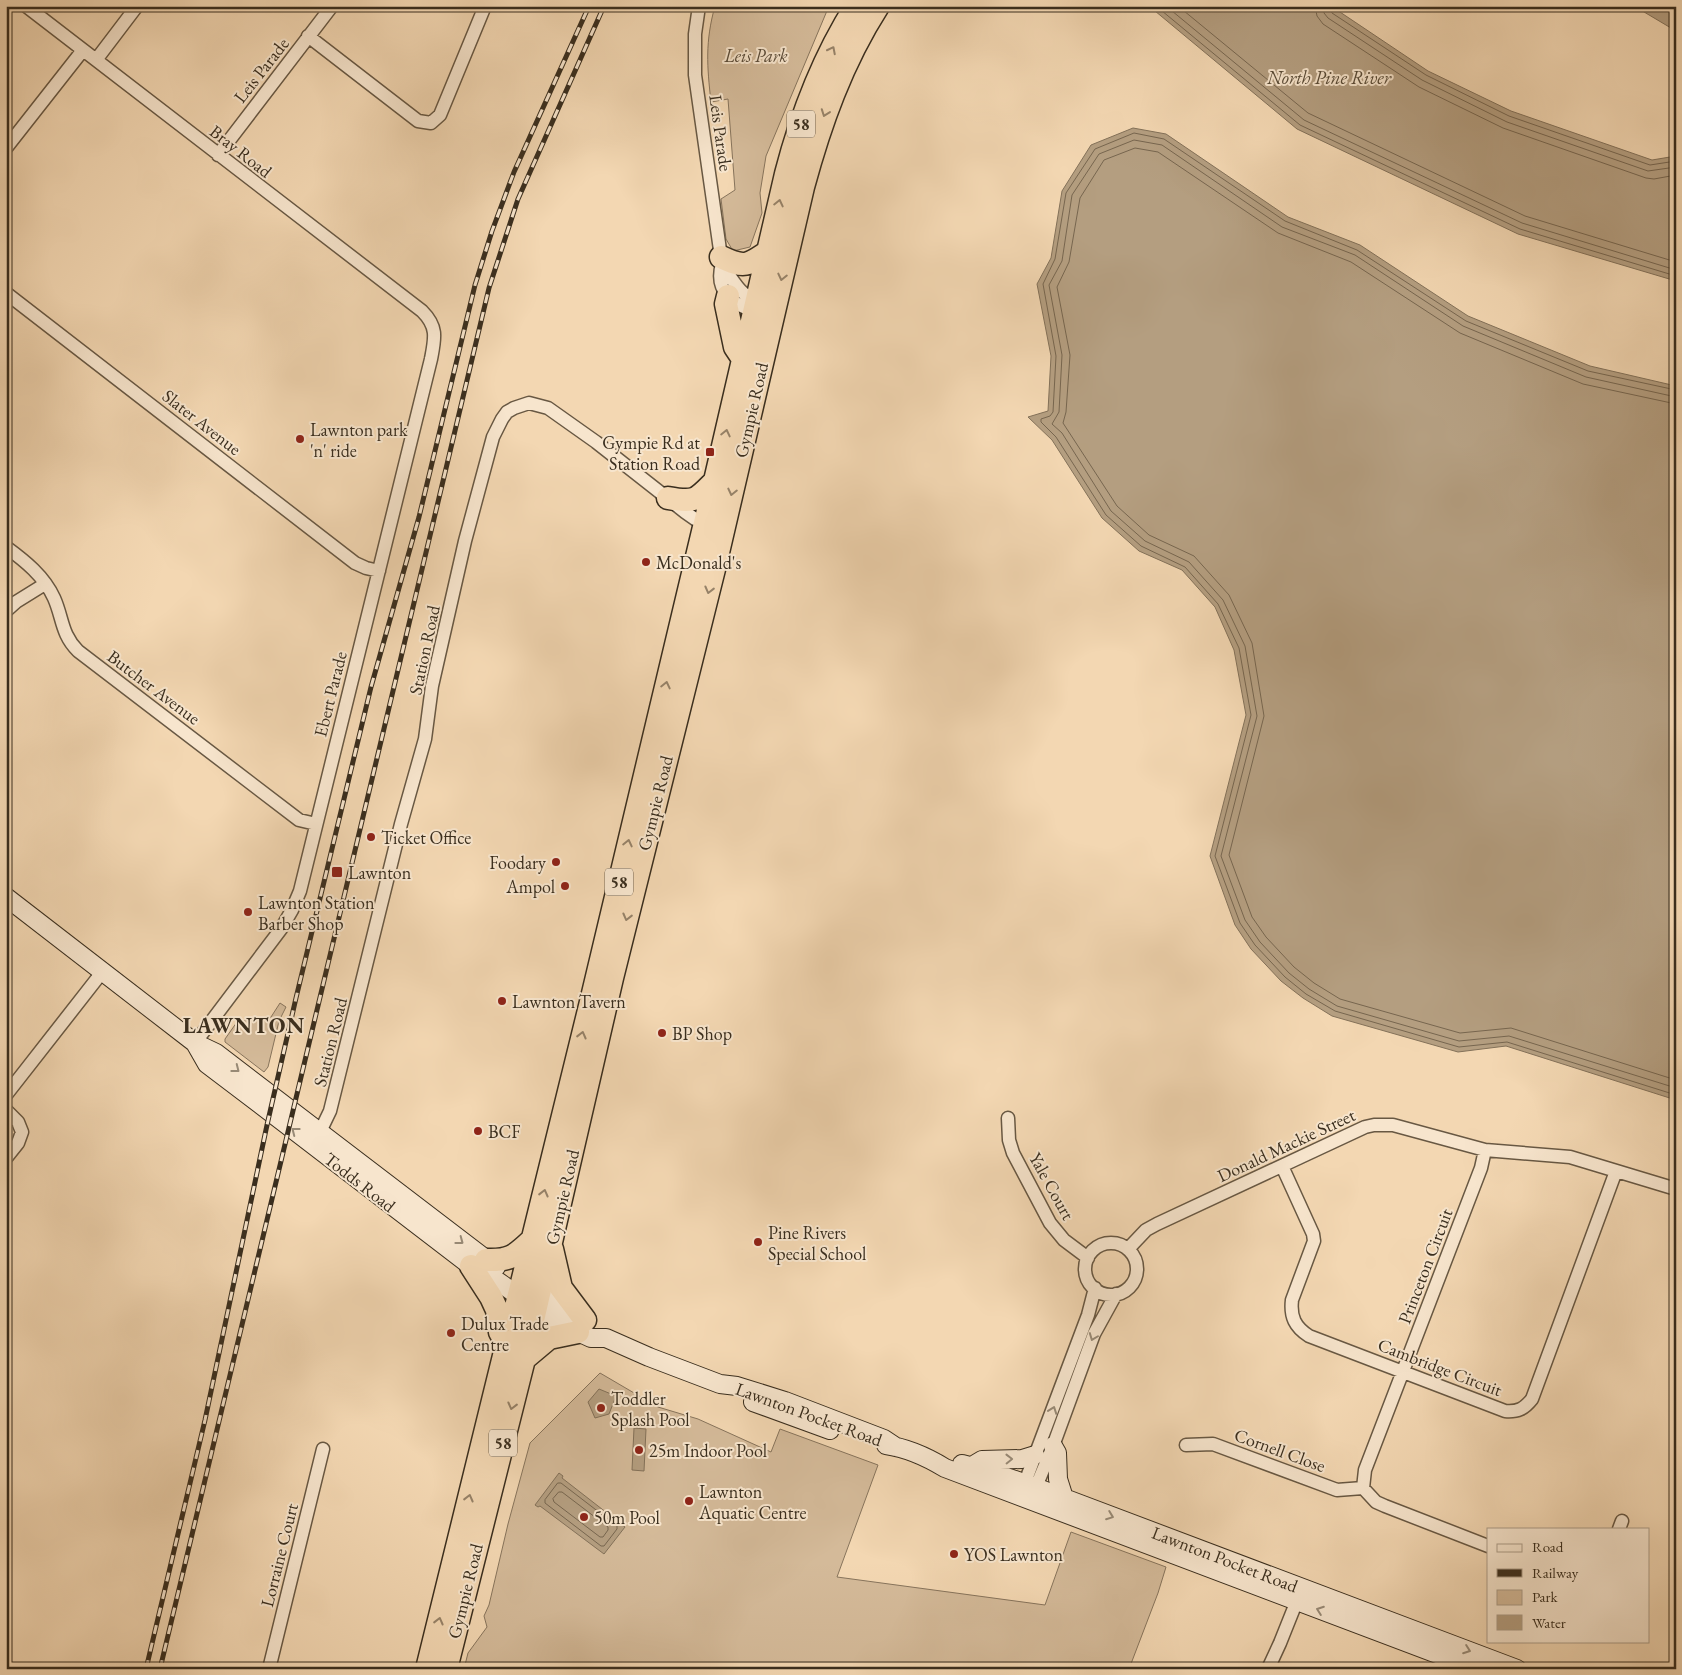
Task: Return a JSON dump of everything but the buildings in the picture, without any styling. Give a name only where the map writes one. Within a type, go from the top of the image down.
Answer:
[{"type":"highway","name":"Gympie Road","points":[[715,524],[715,481],[743,360],[765,309],[769,251],[790,158],[803,117],[827,60],[856,6]]},
{"type":"highway","name":"Gympie Road","points":[[446,1669],[524,1359],[528,1296],[715,524],[765,309],[818,132],[846,65],[878,6]]},
{"type":"highway","points":[[721,261],[745,265],[752,263],[769,251]]},
{"type":"highway","points":[[728,296],[726,304],[734,347],[743,360]]},
{"type":"highway","points":[[668,498],[683,501],[694,500],[715,481]]},
{"type":"highway","points":[[507,1344],[500,1332],[497,1310],[478,1263],[509,1259],[520,1251],[541,1242],[556,1261],[562,1288],[582,1326],[549,1338],[524,1359]]},
{"type":"highway","name":"Gympie Road","points":[[427,1669],[507,1344],[528,1296]]},
{"type":"main road","name":"Todds Road","points":[[6,897],[195,1043],[207,1064],[316,1139],[478,1263],[486,1274],[528,1296]]},
{"type":"main road","name":"Lawnton Pocket Road","points":[[528,1296],[554,1321],[582,1326],[591,1338],[606,1338],[720,1384],[734,1394],[796,1419],[882,1445],[896,1447],[930,1459],[945,1468],[1030,1492],[1064,1498],[1477,1669]]},
{"type":"main road","points":[[1053,1446],[1058,1453],[1058,1479],[1064,1498]]},
{"type":"main road","points":[[972,1466],[982,1460],[1022,1459],[1035,1455]]},
{"type":"main road","name":"Lawnton Pocket Road","points":[[930,1459],[948,1460],[972,1466],[1030,1492],[1299,1595],[1517,1669]]},
{"type":"street","name":"Bray Road","points":[[26,6],[422,310],[433,325]]},
{"type":"street","points":[[96,60],[137,6]]},
{"type":"street","name":"Leis Parade","points":[[218,155],[332,6]]},
{"type":"street","points":[[308,36],[418,121],[431,123],[440,115],[485,6]]},
{"type":"street","name":"Leis Parade","points":[[699,6],[695,34],[695,75],[721,261],[719,275],[721,286],[728,296]]},
{"type":"street","points":[[6,148],[83,50]]},
{"type":"street","name":"Leis Parade","points":[[721,261],[739,289],[765,309]]},
{"type":"street","name":"Slater Avenue","points":[[6,293],[355,562],[379,572]]},
{"type":"street","points":[[728,296],[740,306],[765,309]]},
{"type":"street","name":"Ebert Parade","points":[[195,1043],[272,943],[288,918],[300,891],[434,343],[435,333],[433,325]]},
{"type":"street","name":"Station Road","points":[[316,1139],[330,1111],[393,855],[418,767],[425,739],[432,686],[465,541],[488,452],[497,428],[507,412],[529,403],[548,408],[596,442],[695,519],[715,524]]},
{"type":"street","name":"Butcher Avenue","points":[[6,547],[30,566],[46,584],[56,603],[68,638],[82,655],[298,819],[316,824]]},
{"type":"street","points":[[6,611],[16,602],[46,584]]},
{"type":"street","points":[[6,1095],[103,971]]},
{"type":"street","points":[[6,1110],[18,1122],[22,1132],[18,1143],[6,1158]]},
{"type":"street","name":"Yale Court","points":[[1008,1118],[1009,1140],[1013,1153],[1050,1223],[1064,1240],[1088,1258]]},
{"type":"street","name":"Donald Mackie Street","points":[[1128,1249],[1146,1230],[1157,1224],[1365,1127],[1374,1125],[1393,1125],[1485,1150],[1570,1157],[1676,1189]]},
{"type":"street","name":"Princeton Circuit","points":[[1363,1488],[1365,1470],[1481,1168],[1485,1150]]},
{"type":"street","name":"Cambridge Circuit","points":[[1282,1166],[1313,1234],[1314,1241],[1292,1300],[1292,1319],[1296,1326],[1309,1336],[1505,1411],[1521,1410],[1532,1399],[1616,1171]]},
{"type":"street","points":[[1116,1243],[1128,1249],[1133,1255],[1137,1263],[1135,1279],[1124,1291],[1116,1294],[1109,1294],[1095,1288],[1087,1277],[1086,1264],[1088,1258],[1102,1244],[1116,1243]]},
{"type":"street","points":[[1030,1492],[1027,1477],[1088,1314],[1095,1288]]},
{"type":"street","points":[[1030,1492],[1053,1446],[1094,1334],[1116,1294]]},
{"type":"street","name":"Cornell Close","points":[[1186,1445],[1213,1444],[1337,1490],[1363,1488]]},
{"type":"street","name":"Lorraine Court","points":[[269,1669],[322,1449]]},
{"type":"street","points":[[1363,1488],[1376,1502],[1487,1546]]},
{"type":"street","points":[[1268,1669],[1299,1595]]},
{"type":"green space","name":"Leis Park","points":[[715,6],[829,6],[766,156],[760,193],[762,213],[750,247],[733,251],[726,239],[721,199],[735,190],[728,99],[711,102],[709,77],[708,43]]},
{"type":"green space","points":[[280,1003],[286,1007],[279,1021],[268,1067],[264,1072],[225,1042],[225,1039],[237,1022],[266,1020],[271,1017]]},
{"type":"green space","name":"Lawnton Aquatic Centre","points":[[600,1373],[658,1407],[698,1419],[771,1452],[780,1429],[878,1465],[837,1577],[1045,1605],[1071,1532],[1166,1567],[1129,1669],[464,1669],[468,1653],[487,1627],[484,1616],[489,1605],[530,1443]]},
{"type":"water","name":"North Pine River","points":[[1149,6],[1331,6],[1428,71],[1511,111],[1652,160],[1676,156],[1676,281],[1518,234],[1297,129]]},
{"type":"water","points":[[1634,6],[1676,6],[1676,31]]},
{"type":"water","points":[[1133,128],[1166,134],[1288,217],[1360,245],[1468,316],[1590,366],[1676,386],[1676,1100],[1506,1046],[1458,1052],[1332,1016],[1303,998],[1281,981],[1251,949],[1235,925],[1210,856],[1246,715],[1234,650],[1215,607],[1182,570],[1139,551],[1102,518],[1052,440],[1028,417],[1048,411],[1051,356],[1037,284],[1051,258],[1062,191],[1091,145]]},
{"type":"water","name":"Toddler Splash Pool","points":[[599,1389],[616,1396],[609,1414],[595,1418],[588,1402]]},
{"type":"water","name":"25m Indoor Pool","points":[[634,1428],[646,1429],[644,1471],[632,1470]]},
{"type":"water","name":"50m Pool","points":[[559,1473],[563,1476],[562,1478],[625,1527],[604,1554],[540,1506],[535,1505]]},
{"type":"railway","points":[[146,1669],[205,1420],[267,1125],[296,998],[371,687],[419,517],[475,285],[492,231],[514,172],[589,6]]},
{"type":"railway","points":[[160,1669],[489,288],[518,199],[604,6]]},
{"type":"place","name":"Lawnton park 'n' ride","points":[[300,439]]},
{"type":"place","name":"Gympie Rd at Station Road","points":[[710,452]]},
{"type":"place","name":"McDonald's","points":[[646,562]]},
{"type":"place","name":"Ticket Office","points":[[371,837]]},
{"type":"place","name":"Foodary","points":[[556,862]]},
{"type":"place","name":"Lawnton","points":[[337,872]]},
{"type":"place","name":"Ampol","points":[[565,886]]},
{"type":"place","name":"Lawnton Station Barber Shop","points":[[248,912]]},
{"type":"place","name":"Lawnton Tavern","points":[[502,1001]]},
{"type":"place","name":"BP Shop","points":[[662,1033]]},
{"type":"place","name":"BCF","points":[[478,1131]]},
{"type":"place","name":"Pine Rivers Special School","points":[[758,1242]]},
{"type":"place","name":"Dulux Trade Centre","points":[[451,1333]]},
{"type":"place","name":"Toddler Splash Pool","points":[[601,1408]]},
{"type":"place","name":"25m Indoor Pool","points":[[639,1450]]},
{"type":"place","name":"Lawnton Aquatic Centre","points":[[689,1501]]},
{"type":"place","name":"50m Pool","points":[[584,1517]]},
{"type":"place","name":"YOS Lawnton","points":[[954,1554]]},
{"type":"district","name":"LAWNTON","points":[[244,1025]]}]
